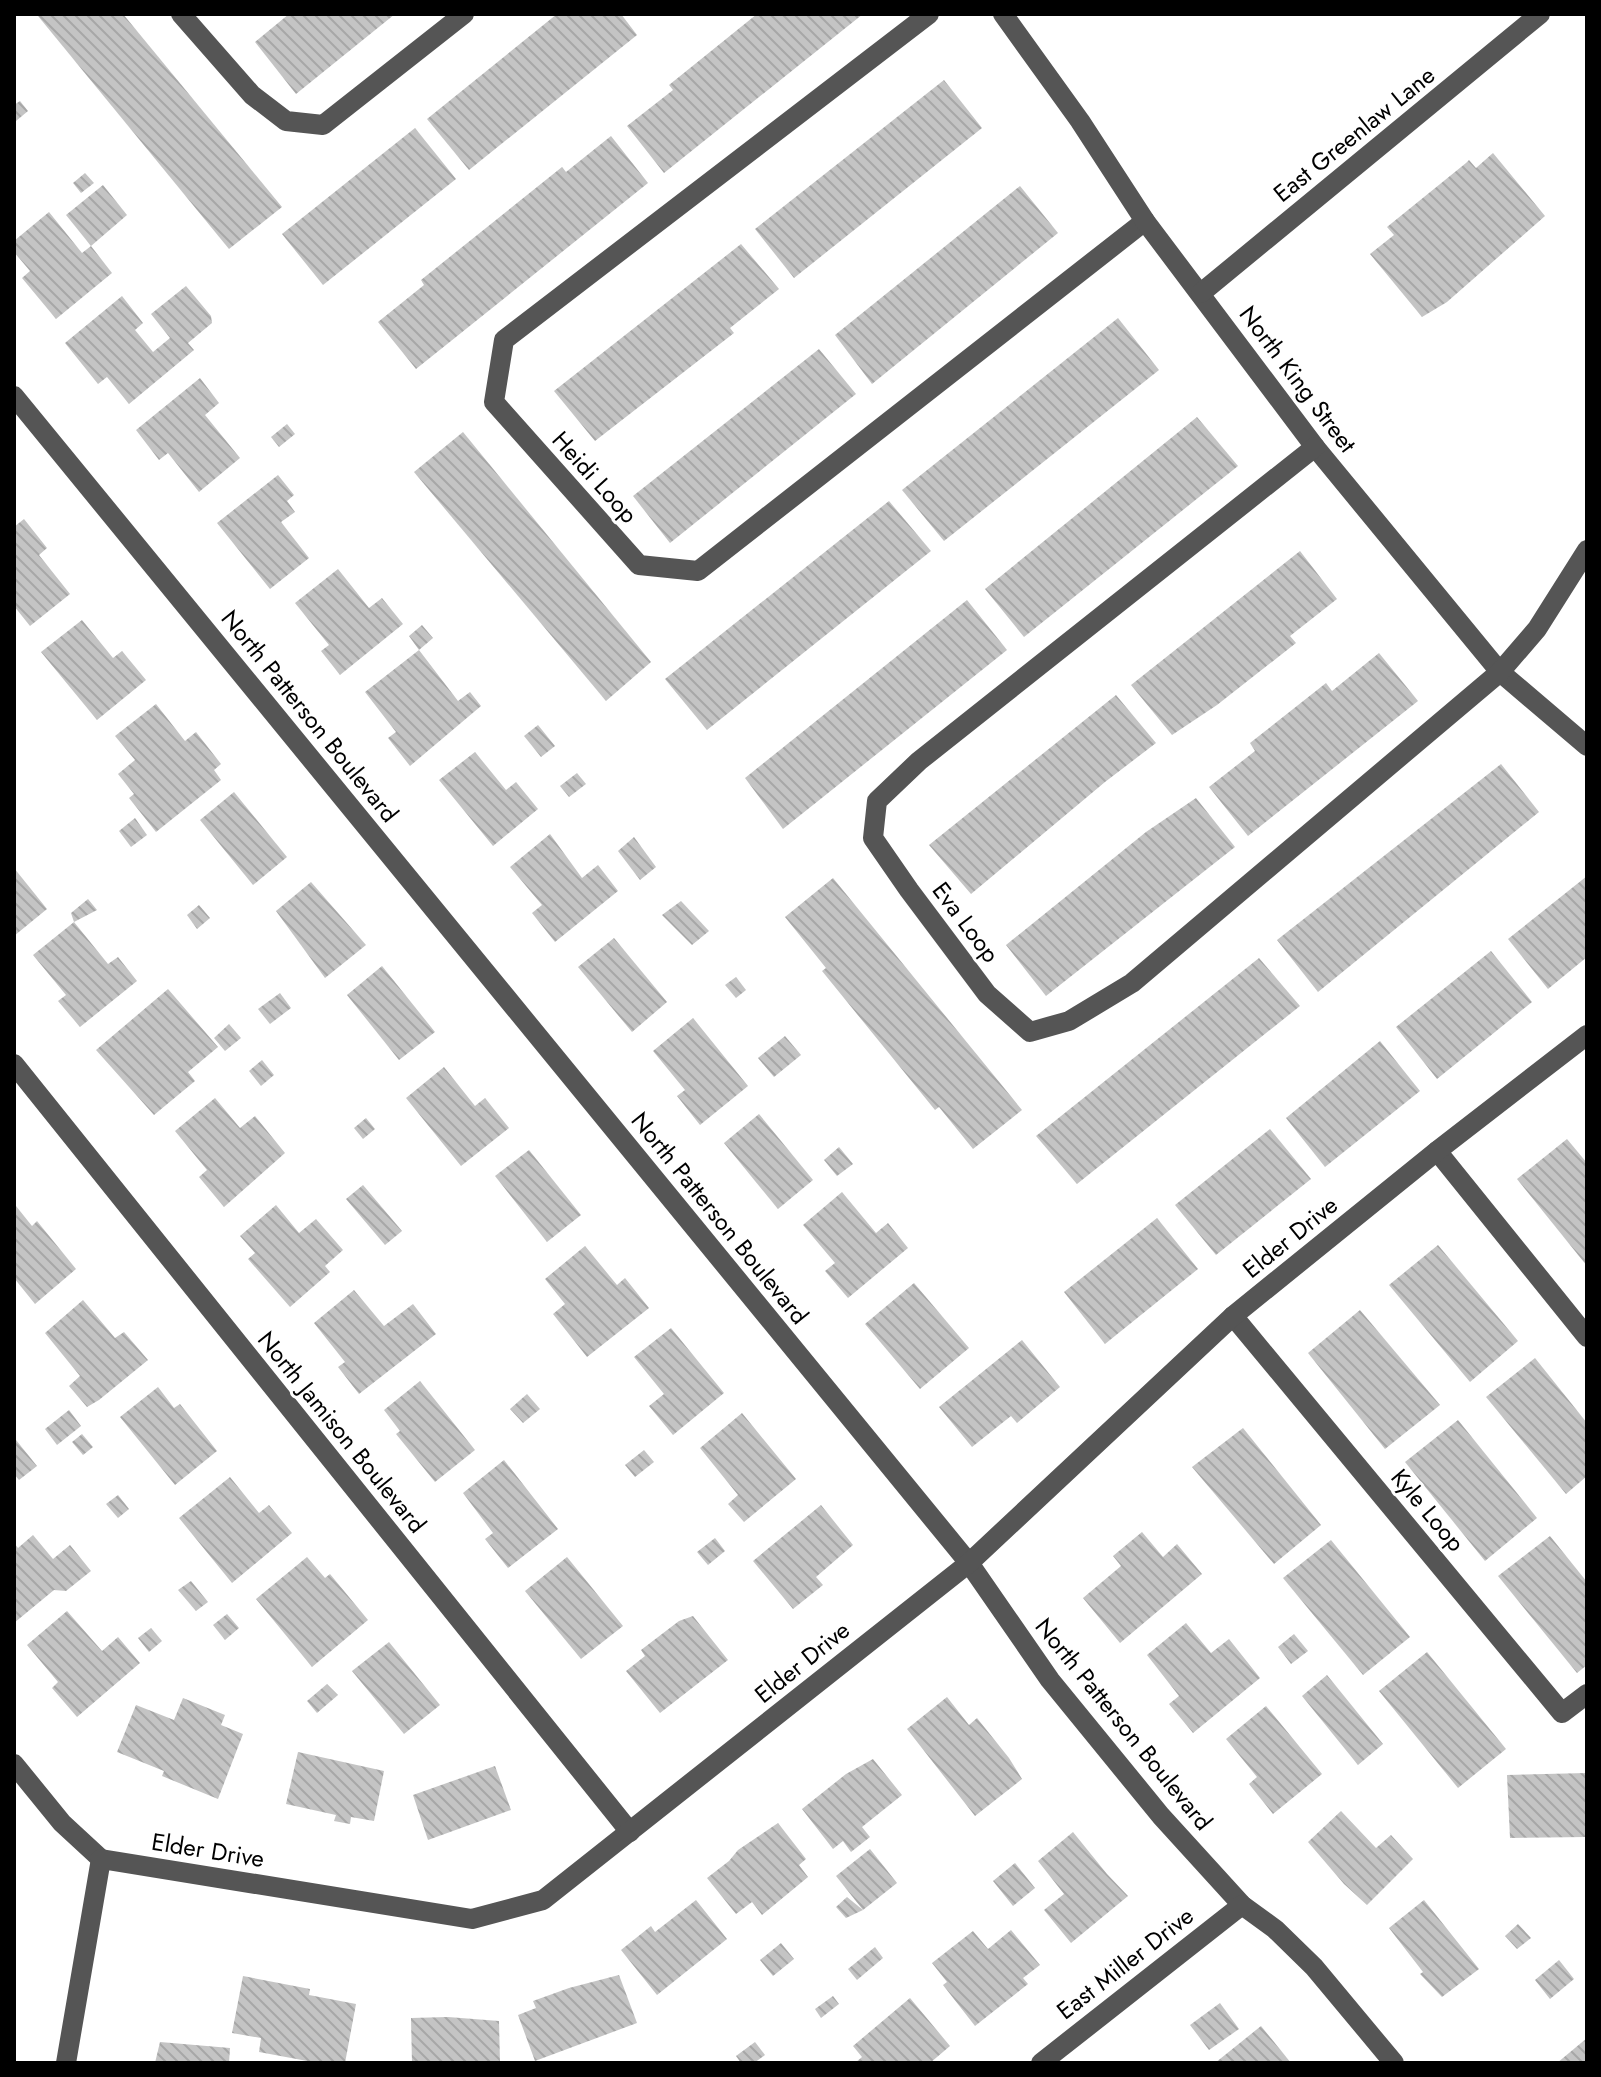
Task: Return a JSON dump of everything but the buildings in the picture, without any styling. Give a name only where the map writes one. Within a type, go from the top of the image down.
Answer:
[{"type":"street","points":[[181,14],[252,95],[286,121],[323,125],[464,14]]},
{"type":"street","name":"Heidi Loop","points":[[929,14],[504,340],[494,402],[639,565],[698,571],[1145,221]]},
{"type":"street","name":"North King Street","points":[[1003,14],[1080,121],[1145,221],[1315,447],[1500,672],[1587,746]]},
{"type":"street","name":"East Greenlaw Lane","points":[[1201,293],[1540,14]]},
{"type":"street","name":"North Patterson Boulevard","points":[[14,396],[969,1563],[1050,1680],[1161,1816],[1242,1905],[1275,1929],[1314,1967],[1394,2063]]},
{"type":"street","name":"Eva Loop","points":[[1315,447],[919,761],[877,801],[873,838],[987,994],[1030,1032],[1069,1021],[1132,983],[1500,672]]},
{"type":"street","points":[[1500,672],[1537,629],[1587,550]]},
{"type":"street","name":"Elder Drive","points":[[101,1859],[472,1919],[543,1900],[969,1563],[1233,1316],[1437,1151],[1587,1035]]},
{"type":"street","name":"North Jamison Boulevard","points":[[14,1064],[630,1832]]},
{"type":"street","points":[[1437,1151],[1587,1337]]},
{"type":"street","name":"Kyle Loop","points":[[1233,1316],[1562,1713],[1587,1694]]},
{"type":"street","points":[[14,1764],[62,1823],[101,1859],[66,2063]]},
{"type":"street","name":"East Miller Drive","points":[[1041,2063],[1242,1905]]}]
